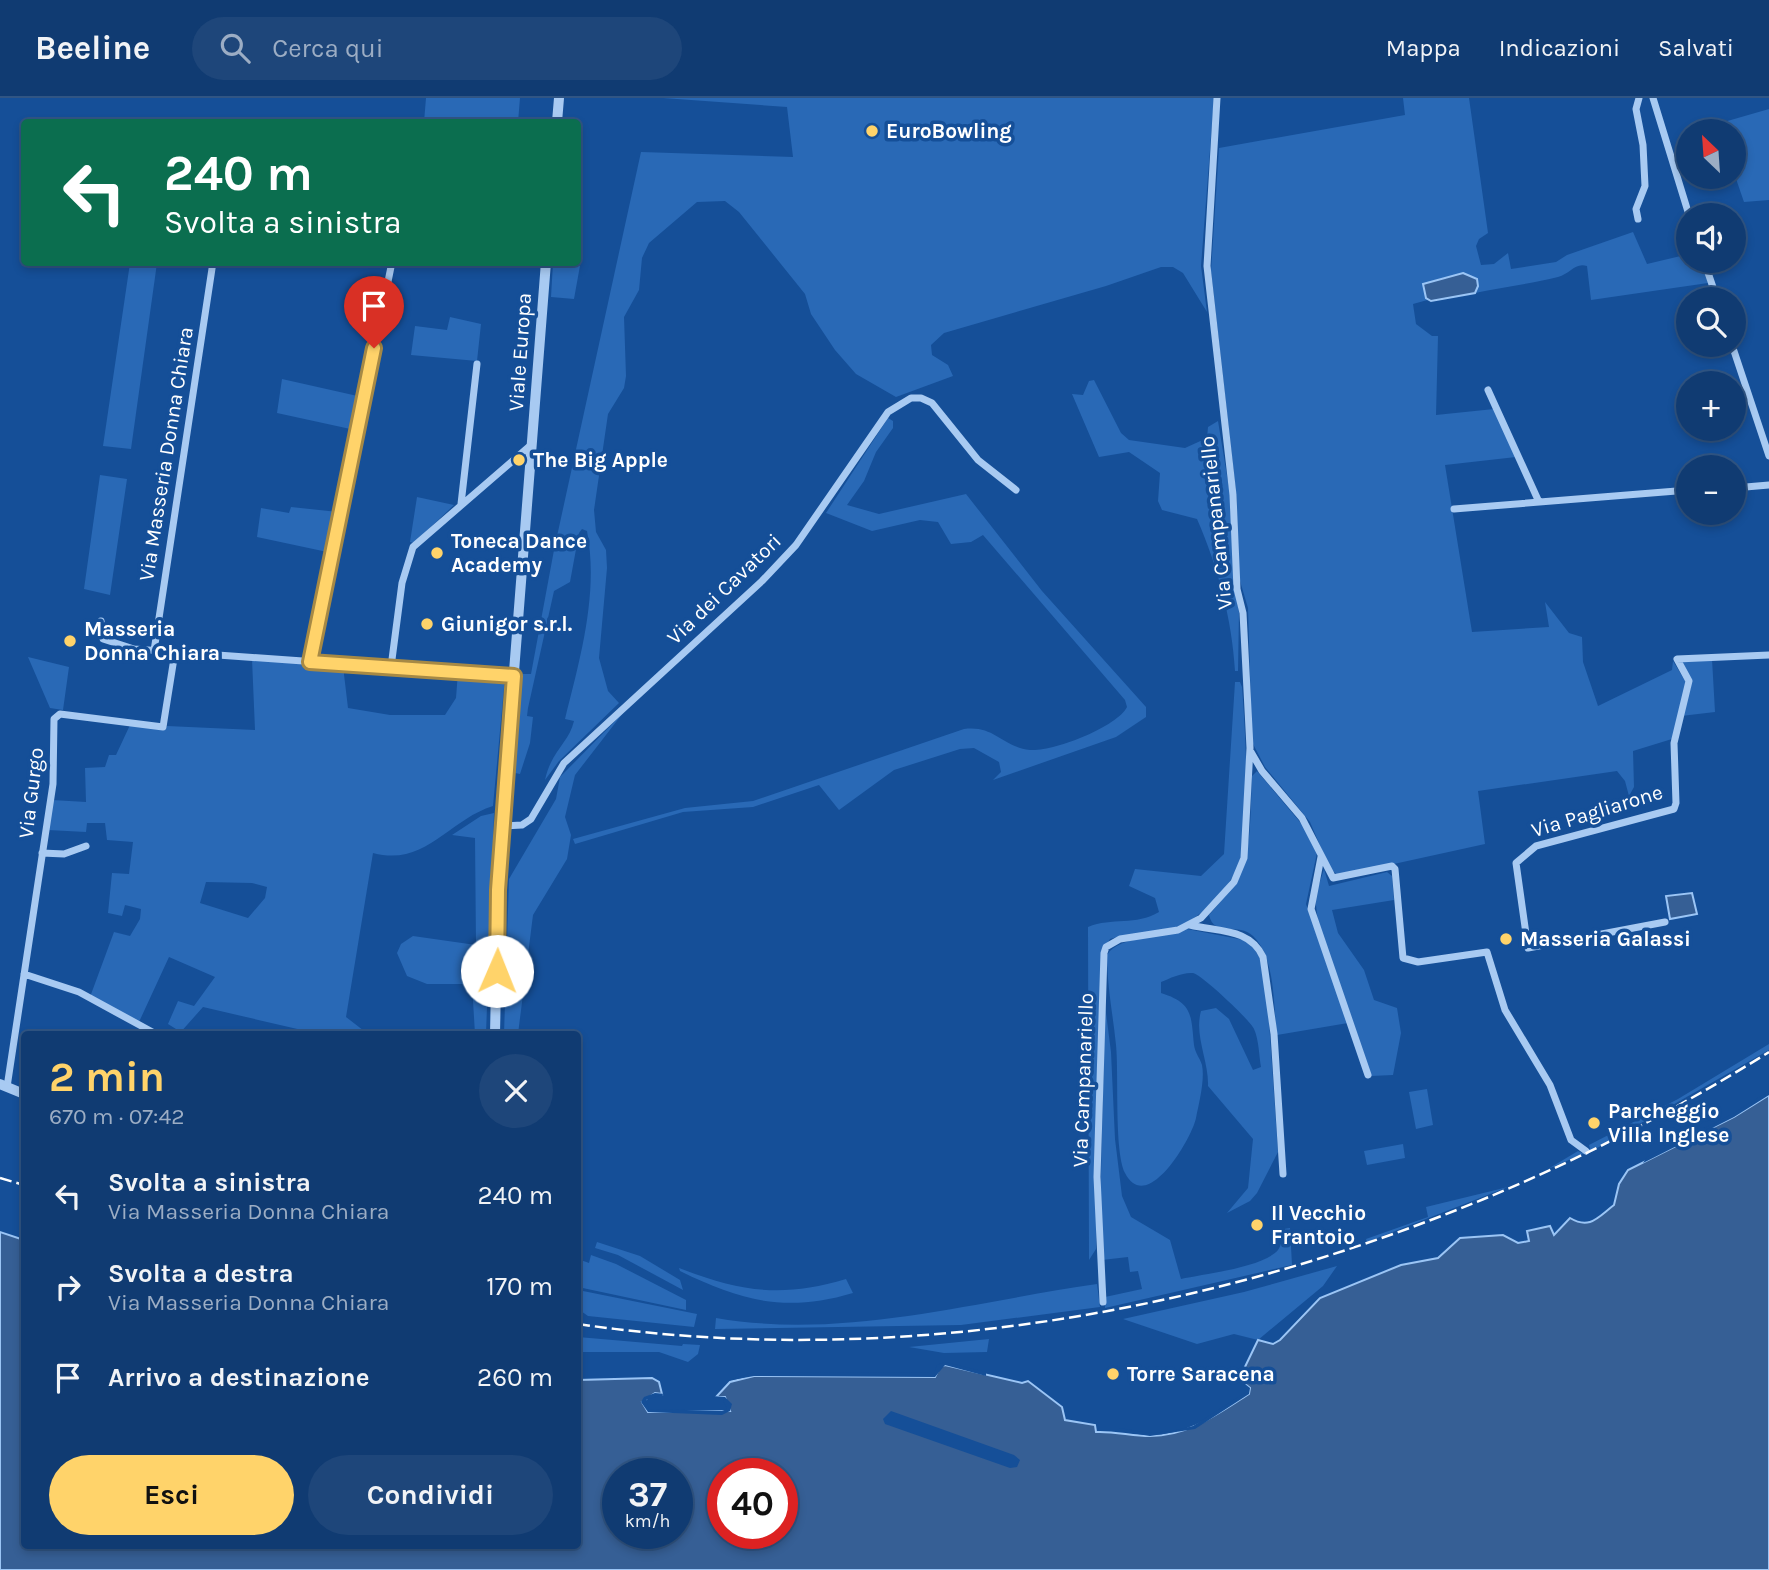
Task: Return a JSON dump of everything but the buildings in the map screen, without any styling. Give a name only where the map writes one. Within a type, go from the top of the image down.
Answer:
[{"type":"street","points":[[557,119],[559,98]]},
{"type":"street","name":"Via Campanariello","points":[[1103,1302],[1097,1216],[1104,953],[1111,943],[1121,939],[1165,933],[1190,925],[1211,909],[1234,882],[1244,858],[1250,748],[1233,495],[1207,266],[1217,98]]},
{"type":"street","points":[[1638,219],[1636,209],[1646,186],[1643,145],[1636,108],[1639,98]]},
{"type":"street","points":[[1653,98],[1685,203]]},
{"type":"street","name":"Via Masseria Donna Chiara","points":[[153,651],[212,266]]},
{"type":"street","points":[[310,662],[391,266]]},
{"type":"street","name":"Viale Europa","points":[[495,1031],[502,826],[546,266]]},
{"type":"street","points":[[1736,357],[1769,456]]},
{"type":"street","name":"Viale Europa","points":[[461,504],[477,364]]},
{"type":"street","points":[[1488,390],[1539,502]]},
{"type":"street","name":"Via dei Cavatori","points":[[502,826],[522,825],[531,818],[564,763],[762,581],[796,545],[866,441],[897,405],[911,398],[921,398],[932,403],[978,460],[1016,490]]},
{"type":"street","points":[[391,667],[402,583],[409,554],[419,540],[532,444]]},
{"type":"street","points":[[1746,487],[1769,485]]},
{"type":"street","points":[[1454,509],[1676,492]]},
{"type":"street","points":[[101,621],[106,641],[122,647],[514,676]]},
{"type":"street","name":"Via Gurgo","points":[[3,1086],[24,974],[53,784],[54,719],[60,714],[163,727],[175,652]]},
{"type":"street","name":"Via Pagliarone","points":[[1665,922],[1528,948],[1516,863],[1536,846],[1674,809],[1674,743],[1689,681],[1677,659],[1769,655]]},
{"type":"street","points":[[1250,748],[1262,771],[1315,837],[1330,874],[1339,879],[1391,866],[1395,869],[1400,951],[1409,962],[1487,952],[1504,1010],[1550,1086],[1571,1140],[1586,1151]]},
{"type":"street","points":[[42,853],[64,854],[86,846]]},
{"type":"street","points":[[1321,857],[1311,909],[1368,1075]]},
{"type":"street","name":"Via Campanariello","points":[[1190,925],[1243,935],[1259,948],[1263,957],[1274,1034],[1283,1174]]},
{"type":"street","points":[[24,974],[79,992],[150,1031]]},
{"type":"street","points":[[3,1086],[21,1093]]},
{"type":"shaded area","points":[[426,98],[520,98],[518,119],[424,119]]},
{"type":"shaded area","points":[[663,98],[1214,98],[1201,266],[1207,312],[1183,273],[1173,267],[1161,267],[1106,286],[944,333],[931,345],[932,355],[948,365],[953,376],[896,397],[856,374],[835,350],[811,314],[805,294],[739,212],[725,201],[697,202],[649,243],[642,258],[639,290],[624,317],[624,388],[608,414],[594,510],[596,532],[606,550],[607,568],[599,658],[608,691],[619,703],[559,761],[545,780],[551,762],[572,729],[574,721],[565,719],[582,649],[589,602],[591,578],[587,531],[582,529],[579,533],[570,582],[554,591],[528,708],[527,716],[533,717],[530,743],[520,774],[515,773],[522,674],[531,674],[554,550],[641,152],[793,157],[787,107]]},
{"type":"shaded area","points":[[1403,98],[1469,98],[1488,233],[1479,239],[1476,246],[1481,265],[1494,264],[1508,253],[1511,269],[1556,262],[1567,255],[1633,232],[1647,264],[1676,257],[1676,273],[1704,273],[1708,283],[1591,300],[1587,266],[1583,265],[1562,276],[1475,293],[1478,286],[1413,304],[1416,324],[1432,336],[1438,336],[1436,415],[1494,409],[1516,457],[1445,465],[1472,632],[1549,627],[1545,602],[1569,633],[1582,637],[1583,662],[1598,706],[1672,670],[1673,661],[1687,684],[1672,739],[1633,751],[1634,787],[1629,796],[1625,781],[1617,771],[1478,791],[1485,844],[1339,876],[1330,869],[1310,822],[1265,767],[1252,742],[1248,608],[1238,574],[1237,501],[1211,271],[1219,148],[1405,115]]},
{"type":"shaded area","points":[[1769,109],[1769,200],[1744,202],[1740,189],[1746,189],[1746,119],[1734,119]]},
{"type":"shaded area","points":[[130,266],[157,266],[131,449],[103,446]]},
{"type":"shaded area","points":[[553,266],[580,266],[574,299],[551,297]]},
{"type":"shaded area","points":[[1463,273],[1477,279],[1475,293],[1431,301],[1426,298],[1423,284]]},
{"type":"shaded area","points":[[450,317],[481,324],[477,361],[411,355],[415,326],[447,330]]},
{"type":"shaded area","points":[[282,379],[362,397],[355,430],[277,413]]},
{"type":"shaded area","points":[[1094,380],[1121,433],[1129,440],[1185,448],[1207,438],[1208,427],[1218,421],[1230,494],[1234,585],[1239,612],[1238,671],[1235,671],[1223,593],[1197,519],[1162,510],[1158,501],[1160,473],[1129,452],[1099,457],[1072,394],[1083,395],[1089,381]]},
{"type":"shaded area","points":[[888,418],[893,421],[893,428],[876,452],[864,481],[847,505],[879,514],[966,494],[1042,591],[1146,707],[1146,717],[1116,737],[993,780],[1001,772],[999,762],[974,748],[960,749],[894,770],[839,810],[819,785],[753,807],[683,812],[575,844],[573,839],[685,808],[753,801],[964,729],[983,730],[1020,748],[1040,750],[1053,747],[1098,730],[1121,715],[1127,707],[1125,700],[983,535],[971,542],[951,544],[938,522],[920,520],[872,531],[826,513]]},
{"type":"shaded area","points":[[100,475],[127,479],[110,595],[84,589]]},
{"type":"shaded area","points":[[417,497],[454,505],[414,543],[410,542]]},
{"type":"shaded area","points":[[291,507],[338,512],[332,553],[257,537],[261,508],[289,513]]},
{"type":"shaded area","points":[[28,657],[69,667],[63,710],[50,708]]},
{"type":"shaded area","points":[[252,659],[343,666],[348,708],[390,715],[445,715],[456,698],[458,672],[505,677],[493,806],[408,854],[392,856],[373,853],[346,1017],[364,1031],[306,1031],[203,1007],[182,1031],[175,1031],[168,1024],[178,1001],[194,1006],[215,977],[169,957],[139,1022],[90,997],[114,932],[130,936],[140,919],[141,909],[125,905],[122,916],[108,913],[112,873],[129,874],[133,842],[107,840],[105,823],[87,823],[86,832],[48,830],[52,800],[86,802],[85,768],[105,767],[109,755],[116,755],[130,725],[165,730],[167,726],[255,730]],"holes":[[[206,882],[252,883],[267,887],[265,898],[248,918],[200,903]]]},
{"type":"shaded area","points":[[1712,659],[1715,712],[1681,716],[1691,687],[1679,660]]},
{"type":"shaded area","points":[[1235,682],[1240,682],[1242,687],[1245,726],[1245,829],[1239,865],[1216,899],[1192,919],[1175,928],[1110,939],[1102,951],[1096,1249],[1089,1260],[1088,927],[1106,922],[1142,919],[1159,912],[1155,898],[1129,886],[1135,869],[1201,876],[1224,854]]},
{"type":"shaded area","points":[[623,713],[575,775],[565,817],[571,835],[567,859],[533,915],[518,1031],[504,1031],[509,879],[556,799],[560,777]]},
{"type":"shaded area","points":[[1257,771],[1305,828],[1317,853],[1306,904],[1348,1023],[1277,1035],[1270,969],[1260,945],[1247,932],[1216,926],[1209,915],[1235,881],[1247,851],[1252,776]]},
{"type":"shaded area","points":[[494,813],[486,1031],[475,1031],[472,984],[427,984],[407,976],[397,953],[401,944],[413,936],[476,945],[475,838],[452,835],[481,816]]},
{"type":"shaded area","points":[[1324,869],[1329,886],[1387,872],[1392,876],[1394,900],[1332,910],[1338,933],[1364,970],[1374,1000],[1397,1008],[1401,1033],[1393,1075],[1371,1076],[1318,922],[1315,897]]},
{"type":"shaded area","points":[[1692,893],[1697,914],[1670,919],[1666,896]]},
{"type":"shaded area","points":[[1187,929],[1249,941],[1260,958],[1268,1007],[1278,1152],[1257,1193],[1250,1201],[1227,1213],[1248,1188],[1253,1139],[1208,1086],[1199,1030],[1201,1011],[1216,1008],[1229,1019],[1253,1070],[1261,1067],[1259,1048],[1251,1024],[1198,975],[1181,974],[1161,982],[1161,993],[1185,1006],[1191,1018],[1195,1048],[1202,1065],[1201,1092],[1193,1128],[1178,1156],[1156,1180],[1145,1185],[1134,1184],[1125,1173],[1119,1148],[1116,1045],[1107,955],[1122,943]]},
{"type":"shaded area","points":[[1105,1005],[1111,1052],[1115,1139],[1122,1196],[1131,1217],[1170,1240],[1181,1279],[1233,1269],[1271,1256],[1278,1250],[1284,1229],[1290,1228],[1292,1265],[1105,1308],[1105,1297],[1142,1289],[1138,1271],[1130,1272],[1128,1257],[1102,1260],[1100,1214]]},
{"type":"shaded area","points":[[1769,1044],[1769,1050],[1599,1147],[1548,1169],[1578,1151],[1582,1153],[1590,1149],[1589,1145],[1678,1099]]},
{"type":"shaded area","points":[[1427,1089],[1433,1125],[1416,1129],[1409,1092]]},
{"type":"shaded area","points":[[1769,1095],[1769,1570],[0,1570],[0,1232],[21,1239],[21,1549],[581,1549],[581,1380],[652,1378],[659,1382],[662,1394],[655,1393],[642,1402],[648,1412],[730,1411],[725,1397],[716,1397],[730,1382],[754,1376],[935,1377],[940,1367],[945,1365],[1022,1383],[1028,1381],[1062,1407],[1065,1420],[1095,1425],[1096,1432],[1164,1435],[1190,1428],[1249,1394],[1250,1388],[1236,1377],[1242,1373],[1258,1340],[1273,1344],[1280,1340],[1320,1298],[1401,1265],[1438,1258],[1460,1238],[1503,1235],[1518,1243],[1529,1241],[1527,1231],[1550,1226],[1554,1235],[1570,1218],[1583,1223],[1594,1220],[1614,1205],[1619,1184],[1628,1170],[1734,1117]]},
{"type":"shaded area","points":[[1403,1144],[1405,1158],[1367,1165],[1364,1151]]},
{"type":"shaded area","points":[[1508,1187],[1367,1242],[1366,1239],[1428,1217],[1426,1207]]},
{"type":"shaded area","points":[[597,1242],[640,1256],[680,1280],[683,1290],[618,1255],[595,1248]]},
{"type":"shaded area","points":[[591,1255],[616,1264],[686,1300],[686,1310],[581,1288],[581,1260],[589,1263]]},
{"type":"shaded area","points":[[1337,1266],[1323,1286],[1258,1340],[1234,1334],[1197,1344],[1123,1319],[1244,1292]]},
{"type":"shaded area","points":[[679,1268],[722,1283],[762,1290],[802,1289],[846,1279],[853,1293],[806,1302],[764,1301],[723,1290],[680,1271]]},
{"type":"shaded area","points":[[1097,1284],[1100,1307],[961,1325],[715,1329],[716,1318],[764,1324],[859,1322]]},
{"type":"shaded area","points":[[581,1291],[697,1314],[694,1327],[588,1316],[581,1311]]},
{"type":"shaded area","points":[[581,1337],[682,1346],[700,1345],[698,1354],[688,1362],[659,1352],[581,1352]]},
{"type":"shaded area","points":[[989,1339],[987,1352],[944,1353],[909,1347]]},
{"type":"pier","points":[[1769,1091],[1769,1095],[1734,1117],[1643,1163],[1647,1157],[1732,1114]]},
{"type":"pier","points":[[945,1362],[986,1372],[986,1376],[945,1365],[935,1377],[754,1376],[726,1381],[754,1372],[934,1373],[937,1365]]},
{"type":"pier","points":[[1236,1377],[1250,1388],[1249,1394],[1195,1429],[1150,1436],[1119,1431],[1119,1428],[1150,1433],[1193,1426],[1246,1392],[1233,1379]]},
{"type":"pier","points":[[655,1393],[665,1394],[646,1400],[649,1409],[727,1409],[723,1400],[714,1400],[712,1396],[725,1397],[732,1404],[730,1411],[722,1415],[648,1412],[641,1402],[644,1397]]},
{"type":"pier","points":[[891,1411],[1014,1455],[1020,1460],[1017,1467],[1010,1468],[885,1424],[883,1419]]},
{"type":"railway","points":[[581,1324],[732,1338],[888,1337],[1043,1322],[1196,1292],[1347,1250],[1494,1195],[1635,1129],[1769,1052]]},
{"type":"railway","points":[[0,1178],[21,1184]]},
{"type":"place","name":"EuroBowling","points":[[872,131]]},
{"type":"place","name":"The Big Apple","points":[[519,460]]},
{"type":"place","name":"Toneca Dance Academy","points":[[437,553]]},
{"type":"place","name":"Giunigor s.r.l.","points":[[427,624]]},
{"type":"place","name":"Masseria Donna Chiara","points":[[70,641]]},
{"type":"place","name":"Masseria Galassi","points":[[1506,939]]},
{"type":"place","name":"Parcheggio Villa Inglese","points":[[1594,1123]]},
{"type":"place","name":"Il Vecchio Frantoio","points":[[1257,1225]]},
{"type":"place","name":"Torre Saracena","points":[[1113,1374]]},
{"type":"route","points":[[374,348],[310,662],[514,676],[498,890],[497,971]]}]
